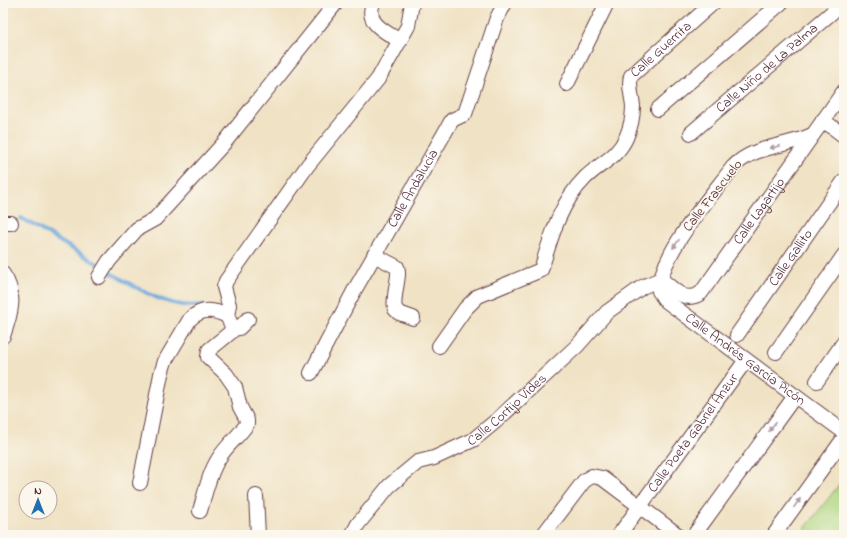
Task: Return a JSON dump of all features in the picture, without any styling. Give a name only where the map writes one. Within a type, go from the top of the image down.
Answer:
[{"type":"street","points":[[99,278],[109,261],[137,229],[155,219],[225,142],[336,3]]},
{"type":"street","points":[[373,3],[371,15],[375,25],[400,41]]},
{"type":"street","points":[[200,511],[212,471],[218,458],[230,442],[247,424],[247,420],[240,407],[235,387],[226,374],[208,357],[209,350],[230,334],[229,305],[224,287],[226,281],[308,165],[378,79],[408,26],[412,3]]},
{"type":"street","name":"Calle Andalucía","points":[[311,373],[374,256],[452,120],[465,114],[497,18],[505,3]]},
{"type":"street","points":[[568,84],[607,3]]},
{"type":"street","name":"Calle Guerrita","points":[[439,346],[465,309],[478,296],[541,270],[553,230],[562,210],[585,178],[616,154],[626,138],[631,122],[633,106],[630,82],[636,70],[713,3]]},
{"type":"street","points":[[658,109],[781,3]]},
{"type":"street","name":"Calle Niño de La Palma","points":[[692,133],[843,3]]},
{"type":"street","name":"Calle Lagartijo","points":[[661,279],[684,297],[693,297],[701,293],[844,91]]},
{"type":"street","points":[[823,120],[844,136]]},
{"type":"street","name":"Calle Frascuelo","points":[[661,279],[672,250],[733,167],[742,158],[756,151],[800,141],[812,135]]},
{"type":"street","name":"Calle Gallito","points":[[737,335],[844,182]]},
{"type":"street","points":[[776,352],[844,255]]},
{"type":"street","points":[[374,256],[397,267],[399,273],[394,294],[395,309],[399,313],[413,318]]},
{"type":"street","points":[[3,274],[11,288],[13,297],[8,322],[3,336]]},
{"type":"street","name":"Calle Andrés García Picón","points":[[661,279],[659,291],[662,297],[844,432]]},
{"type":"street","name":"Calle Cortijo Vides","points":[[352,535],[358,524],[389,486],[418,462],[434,458],[473,440],[496,421],[576,346],[607,312],[642,287],[661,279]]},
{"type":"street","points":[[140,483],[159,380],[165,361],[190,319],[195,314],[210,310],[219,312],[230,323],[238,328],[248,319]]},
{"type":"street","points":[[817,381],[844,342]]},
{"type":"street","name":"Calle Poeta Gabriel Anzur","points":[[619,535],[746,360]]},
{"type":"street","points":[[694,535],[795,396]]},
{"type":"street","points":[[774,535],[844,438]]},
{"type":"street","points":[[543,535],[584,481],[592,476],[597,476],[606,481],[678,535]]},
{"type":"street","points":[[256,496],[258,535]]},
{"type":"green space","points":[[844,478],[844,535],[800,535]]},
{"type":"waterway","points":[[21,218],[98,264]]},
{"type":"waterway","points":[[109,272],[143,291],[166,301],[190,306],[203,305]]}]
